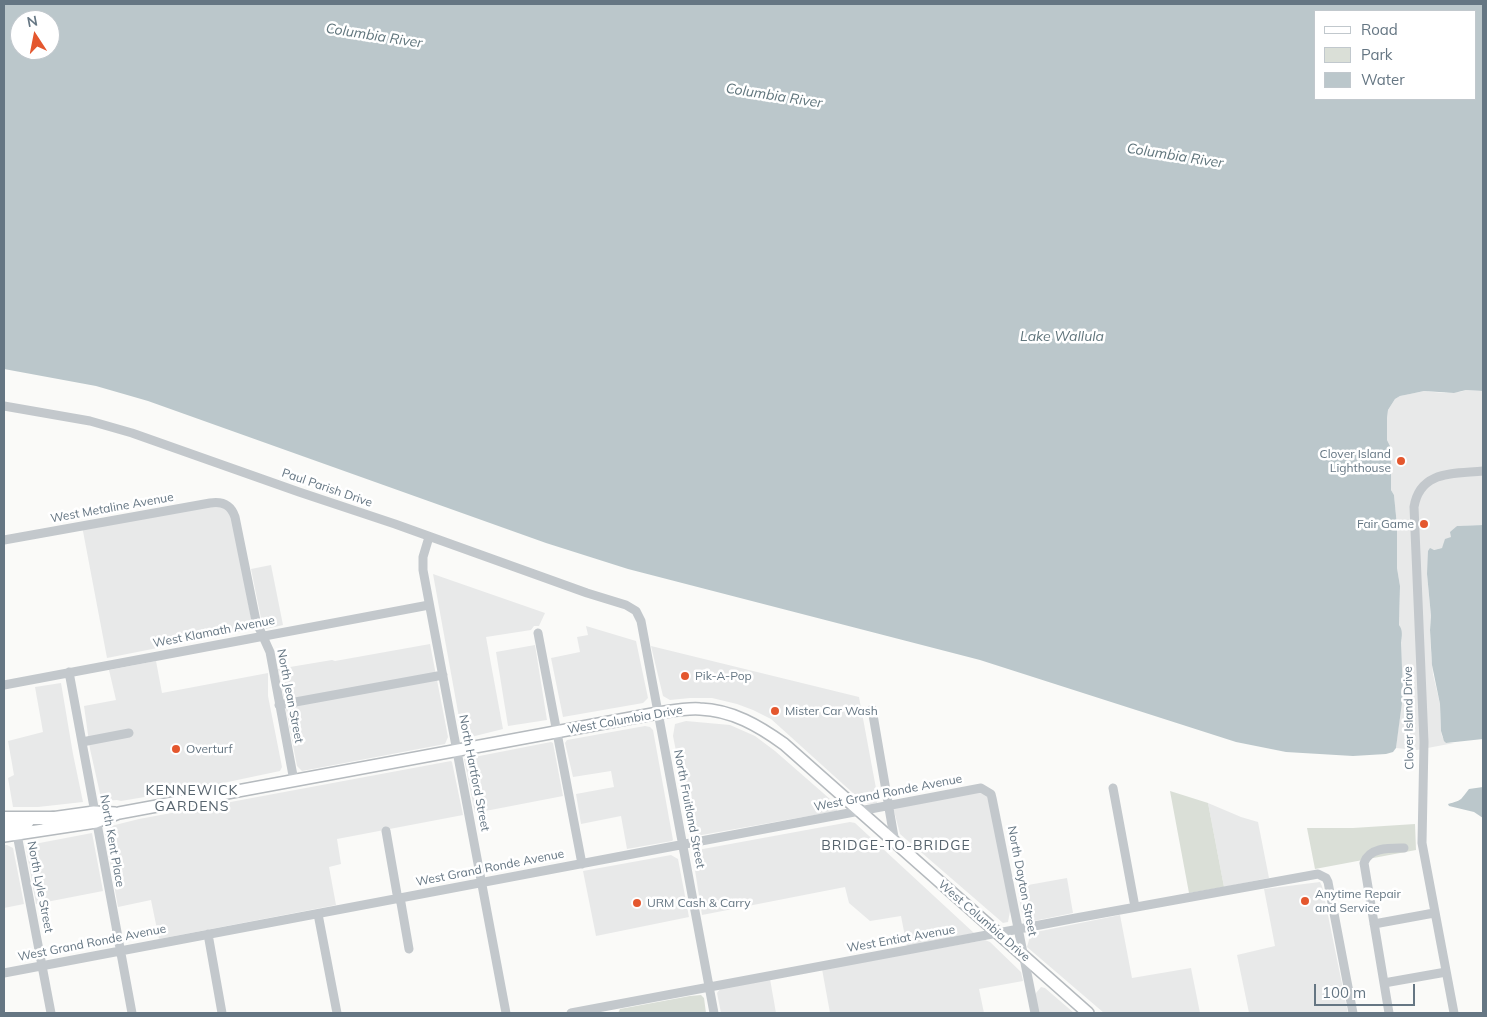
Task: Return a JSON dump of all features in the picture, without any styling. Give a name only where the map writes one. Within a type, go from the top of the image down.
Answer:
[{"type":"highway","points":[[4,818],[54,818]]},
{"type":"main road","name":"West Columbia Drive","points":[[4,826],[16,829],[95,817],[658,713],[691,709],[711,710],[733,715],[750,722],[784,744],[1088,1013]]},
{"type":"main road","name":"West Columbia Drive","points":[[4,836],[16,829],[54,818],[95,817]]},
{"type":"street","name":"Paul Parish Drive","points":[[4,406],[90,421],[132,433],[626,605],[636,611]]},
{"type":"street","name":"Clover Island Drive","points":[[1454,1013],[1422,843],[1424,742],[1414,507],[1419,491],[1432,479],[1449,474],[1483,471]]},
{"type":"street","name":"West Metaline Avenue","points":[[4,540],[204,504],[217,502],[226,504]]},
{"type":"street","name":"North Jean Street","points":[[226,504],[235,517],[256,621],[270,652],[294,780]]},
{"type":"street","name":"North Hartford Street","points":[[429,537],[422,566],[506,1013]]},
{"type":"street","name":"West Klamath Avenue","points":[[4,684],[429,605]]},
{"type":"street","name":"North Fruitland Street","points":[[636,611],[641,620],[714,1013]]},
{"type":"street","points":[[538,632],[582,864]]},
{"type":"street","name":"North Kent Place","points":[[69,672],[132,1013]]},
{"type":"street","points":[[280,705],[443,675]]},
{"type":"street","points":[[872,709],[895,843]]},
{"type":"street","points":[[82,742],[128,733]]},
{"type":"street","name":"West Grand Ronde Avenue","points":[[4,973],[981,788]]},
{"type":"street","name":"North Dayton Street","points":[[981,788],[991,794],[992,798],[1035,1013]]},
{"type":"street","points":[[1113,788],[1135,907]]},
{"type":"street","name":"North Lyle Street","points":[[16,829],[51,1013]]},
{"type":"street","points":[[386,832],[409,949]]},
{"type":"street","points":[[1389,1013],[1364,863],[1367,856],[1377,850],[1404,848]]},
{"type":"street","name":"West Entiat Avenue","points":[[571,1013],[608,1010],[709,987],[1318,874],[1324,876],[1328,882],[1353,1013]]},
{"type":"street","points":[[1374,924],[1434,913]]},
{"type":"street","points":[[318,914],[336,1013]]},
{"type":"street","points":[[208,934],[222,1013]]},
{"type":"street","points":[[1384,983],[1446,972]]},
{"type":"shaded area","points":[[1466,390],[1483,391],[1483,525],[1457,526],[1442,548],[1433,550],[1427,574],[1431,616],[1431,652],[1433,674],[1440,704],[1441,731],[1446,743],[1454,743],[1417,750],[1396,748],[1401,706],[1402,636],[1399,625],[1400,586],[1397,568],[1397,526],[1394,495],[1391,490],[1390,446],[1387,440],[1388,410],[1395,399],[1400,396],[1424,391],[1444,393]]},
{"type":"shaded area","points":[[211,504],[225,507],[232,517],[253,629],[107,658],[82,526]]},
{"type":"shaded area","points":[[271,565],[283,625],[266,629],[262,623],[251,569]]},
{"type":"shaded area","points":[[433,574],[545,613],[539,626],[534,626],[531,630],[486,637],[503,729],[467,738],[462,734]]},
{"type":"shaded area","points":[[586,626],[636,641],[648,698],[643,703],[563,717],[551,658],[580,652],[577,637],[588,635]]},
{"type":"shaded area","points":[[430,644],[448,737],[445,744],[302,771],[297,766],[278,669]]},
{"type":"shaded area","points":[[535,645],[547,720],[508,726],[496,652]]},
{"type":"shaded area","points":[[651,646],[859,697],[878,799],[877,803],[864,803],[771,719],[753,710],[712,698],[670,700],[663,696]]},
{"type":"shaded area","points":[[156,661],[162,693],[268,673],[268,696],[282,767],[280,771],[204,787],[121,801],[103,801],[90,749],[84,706],[116,700],[109,670]]},
{"type":"shaded area","points":[[61,683],[83,802],[38,807],[13,807],[8,778],[14,775],[8,741],[43,732],[35,687]]},
{"type":"shaded area","points":[[686,721],[730,725],[755,736],[838,806],[837,811],[696,836],[692,831],[673,736],[675,724]]},
{"type":"shaded area","points":[[645,726],[653,730],[673,840],[627,849],[621,816],[581,824],[576,794],[614,787],[611,771],[573,777],[565,743],[567,740]]},
{"type":"shaded area","points":[[553,743],[563,796],[475,813],[464,759]]},
{"type":"shaded area","points":[[451,761],[463,815],[337,839],[341,864],[329,867],[336,905],[159,939],[151,900],[118,907],[105,836],[105,829],[107,827],[139,819]]},
{"type":"shaded area","points":[[989,788],[1011,906],[1008,922],[1003,923],[900,834],[893,807]]},
{"type":"shaded area","points":[[1208,803],[1258,822],[1269,878],[1224,887]]},
{"type":"shaded area","points":[[850,822],[855,823],[974,933],[907,947],[901,916],[870,921],[849,903],[845,887],[702,915],[692,851]]},
{"type":"shaded area","points":[[92,833],[103,891],[36,904],[26,848],[29,845]]},
{"type":"shaded area","points":[[4,845],[13,848],[24,904],[4,908]]},
{"type":"shaded area","points":[[671,855],[678,859],[689,917],[596,936],[583,871]]},
{"type":"shaded area","points":[[1067,878],[1073,913],[1024,923],[1017,887]]},
{"type":"shaded area","points":[[1320,882],[1348,1013],[1249,1013],[1237,955],[1275,946],[1264,889]]},
{"type":"shaded area","points":[[1120,915],[1132,978],[1191,968],[1200,1013],[1104,1013],[1027,947],[1031,933]]},
{"type":"shaded area","points":[[985,940],[990,942],[1021,972],[1023,981],[979,989],[984,1013],[830,1013],[822,969]]},
{"type":"shaded area","points":[[770,979],[776,1013],[721,1013],[717,993],[720,989]]},
{"type":"shaded area","points":[[1041,987],[1045,988],[1074,1013],[1038,1013],[1036,993]]},
{"type":"green space","points":[[1170,791],[1208,803],[1224,887],[1189,893]]},
{"type":"green space","points":[[1415,824],[1416,850],[1315,869],[1307,828],[1353,828]]},
{"type":"green space","points":[[701,995],[704,998],[706,1013],[618,1013],[620,1009]]},
{"type":"water","name":"Lake Wallula","points":[[4,4],[1483,4],[1483,391],[1466,390],[1454,393],[1424,391],[1400,396],[1395,399],[1388,410],[1387,440],[1390,446],[1391,490],[1394,495],[1397,526],[1397,568],[1400,586],[1399,625],[1402,634],[1403,695],[1396,748],[1393,752],[1353,756],[1286,752],[1236,742],[980,660],[628,569],[546,543],[148,401],[96,386],[4,369]]},
{"type":"water","points":[[1483,525],[1483,739],[1446,743],[1441,731],[1440,704],[1432,665],[1431,616],[1427,574],[1428,551],[1430,548],[1434,550],[1442,548],[1445,539],[1451,537],[1450,532],[1457,526]]},
{"type":"water","points":[[1483,787],[1483,818],[1474,812],[1449,806],[1448,804],[1461,799],[1469,789]]},
{"type":"place","name":"Clover Island Lighthouse","points":[[1401,461]]},
{"type":"place","name":"Fair Game","points":[[1424,524]]},
{"type":"place","name":"Pik-A-Pop","points":[[685,676]]},
{"type":"place","name":"Mister Car Wash","points":[[775,711]]},
{"type":"place","name":"Overturf","points":[[176,749]]},
{"type":"place","name":"Anytime Repair and Service","points":[[1305,901]]},
{"type":"place","name":"URM Cash & Carry","points":[[637,903]]},
{"type":"district","name":"KENNEWICK GARDENS","points":[[192,800]]},
{"type":"district","name":"BRIDGE-TO-BRIDGE","points":[[896,846]]},
{"type":"water label","name":"Columbia River","points":[[374,36]]},
{"type":"water label","name":"Columbia River","points":[[774,96]]},
{"type":"water label","name":"Columbia River","points":[[1175,156]]}]
